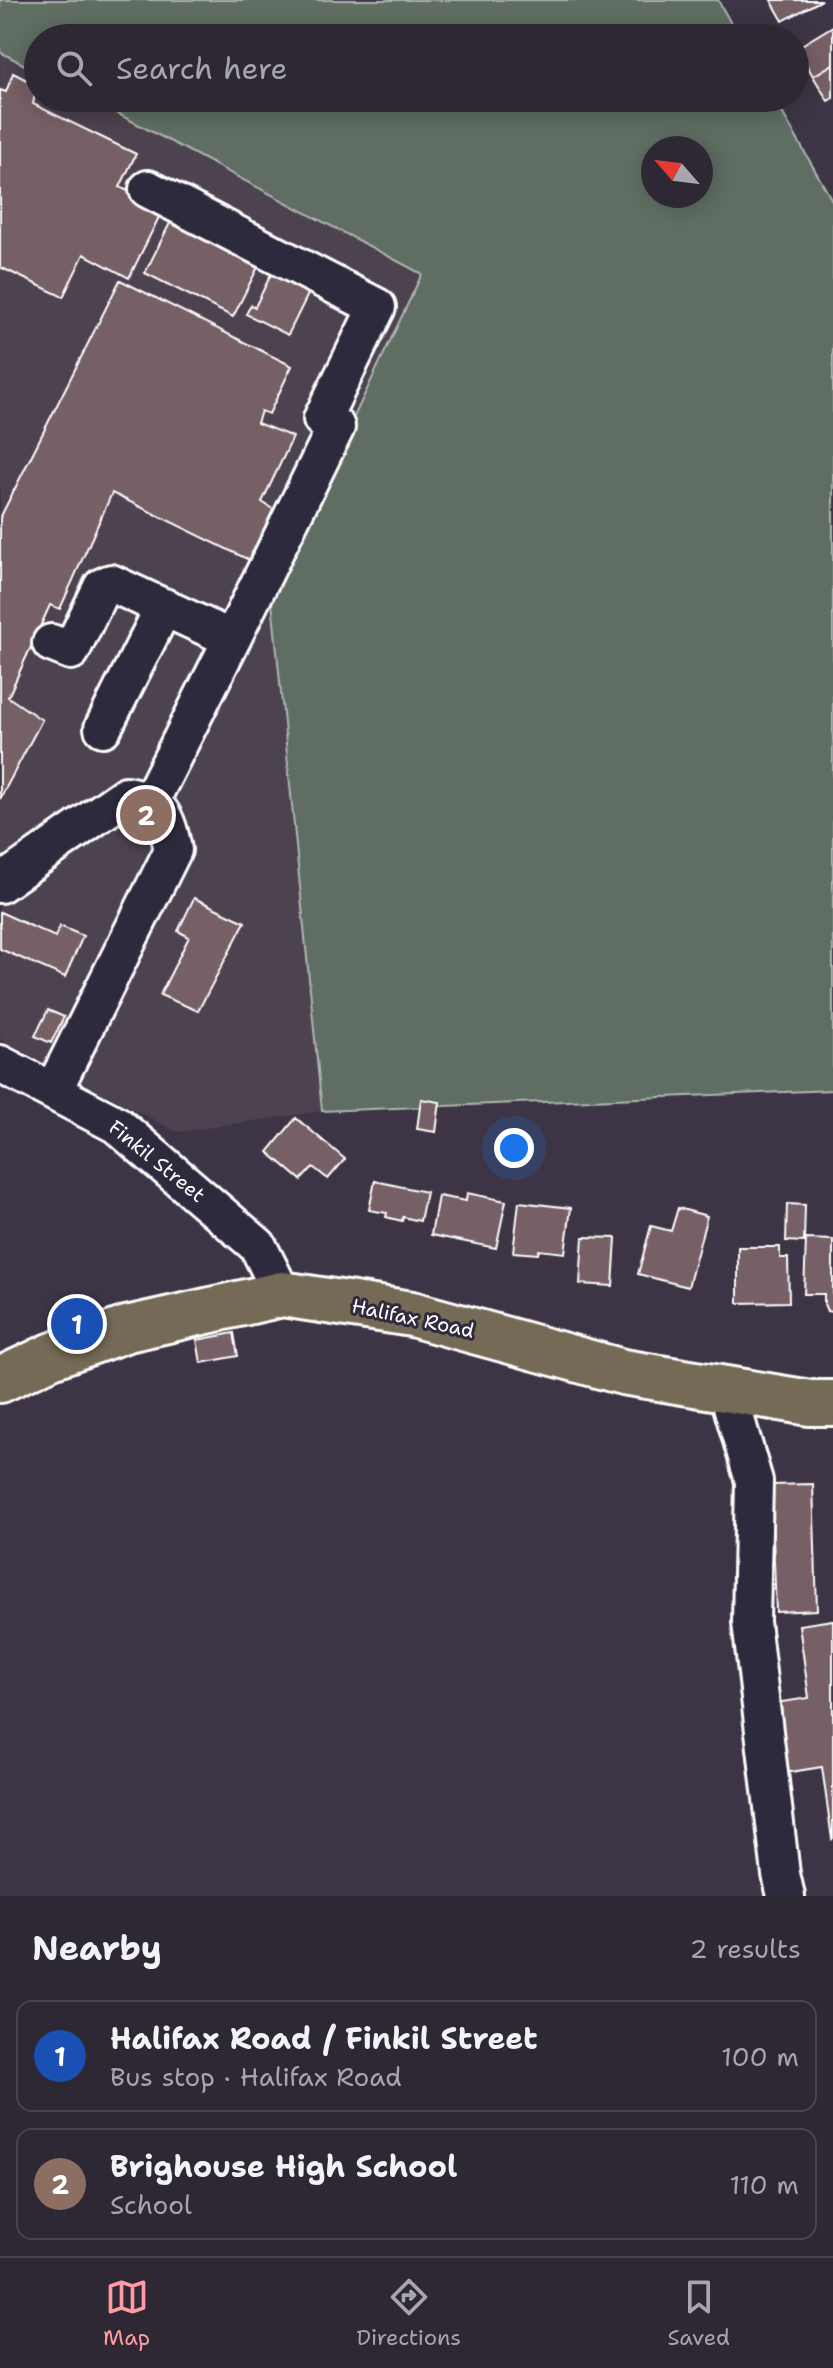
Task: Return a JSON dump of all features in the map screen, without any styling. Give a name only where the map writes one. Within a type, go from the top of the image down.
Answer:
[{"type":"main road","name":"Halifax Road","points":[[0,1380],[51,1356],[127,1329],[282,1294],[412,1314],[623,1372],[810,1403],[833,1403]]},
{"type":"street","points":[[148,189],[377,307],[322,419],[336,427],[150,802]]},
{"type":"street","points":[[51,643],[71,651],[102,587],[111,583],[232,639]]},
{"type":"street","points":[[103,728],[164,607]]},
{"type":"street","points":[[0,884],[126,795],[150,802],[168,821],[173,850],[53,1091]]},
{"type":"street","name":"Finkil Street","points":[[0,1064],[117,1125],[258,1246],[282,1294]]},
{"type":"street","points":[[727,1389],[754,1481],[751,1622],[786,1896]]},
{"type":"shaded area","points":[[0,0],[718,0],[731,24],[24,24],[24,65],[0,52]]},
{"type":"shaded area","points":[[0,52],[24,65],[24,112],[115,112],[422,274],[271,591],[322,1111],[177,1132],[0,1039]]},
{"type":"shaded area","points":[[115,112],[782,112],[833,202],[833,1090],[322,1111],[271,591],[422,274]]},
{"type":"building","points":[[771,0],[822,0],[783,21]]},
{"type":"building","points":[[833,26],[833,64],[813,76],[809,69],[809,41]]},
{"type":"building","points":[[833,64],[833,98],[828,101],[813,76]]},
{"type":"building","points":[[13,73],[24,78],[24,112],[49,112],[136,154],[120,187],[163,209],[129,278],[84,254],[63,297],[0,267],[0,90],[6,92]]},
{"type":"building","points":[[171,221],[259,265],[233,317],[145,273]]},
{"type":"building","points":[[279,258],[317,276],[288,335],[246,314],[251,305],[255,307]]},
{"type":"building","points":[[120,280],[292,366],[269,414],[261,411],[257,423],[293,437],[262,502],[277,512],[251,561],[112,493],[60,609],[50,605],[8,697],[42,720],[0,799],[0,518]]},
{"type":"building","points":[[194,898],[245,922],[198,1011],[160,995],[189,937],[178,931]]},
{"type":"building","points":[[0,912],[55,937],[60,926],[83,936],[65,977],[0,949]]},
{"type":"building","points":[[48,1010],[64,1017],[51,1043],[35,1036]]},
{"type":"building","points":[[421,1099],[440,1102],[436,1132],[417,1129]]},
{"type":"building","points":[[296,1118],[345,1159],[328,1179],[313,1167],[301,1180],[268,1152]]},
{"type":"building","points":[[375,1181],[426,1192],[420,1221],[403,1217],[402,1221],[386,1217],[387,1213],[369,1210]]},
{"type":"building","points":[[467,1193],[506,1201],[496,1248],[431,1235],[438,1196],[466,1201]]},
{"type":"building","points":[[519,1202],[571,1208],[565,1253],[539,1250],[538,1254],[513,1252]]},
{"type":"building","points":[[787,1204],[805,1205],[804,1242],[786,1241]]},
{"type":"building","points":[[678,1208],[707,1216],[688,1287],[638,1274],[651,1226],[671,1231]]},
{"type":"building","points":[[583,1237],[616,1238],[613,1286],[580,1284]]},
{"type":"building","points":[[806,1239],[833,1240],[833,1312],[827,1311],[824,1294],[804,1294]]},
{"type":"building","points":[[738,1247],[780,1247],[780,1258],[788,1258],[789,1302],[738,1303]]},
{"type":"building","points":[[234,1333],[238,1356],[201,1363],[197,1340]]},
{"type":"building","points":[[813,1484],[817,1610],[776,1612],[771,1485]]},
{"type":"building","points":[[833,1620],[832,1839],[822,1767],[772,1775],[762,1705],[809,1698],[799,1625]]},
{"type":"place","name":"Brighouse High School","points":[[146,815]]},
{"type":"place","name":"Halifax Road / Finkil Street","points":[[77,1324]]}]
